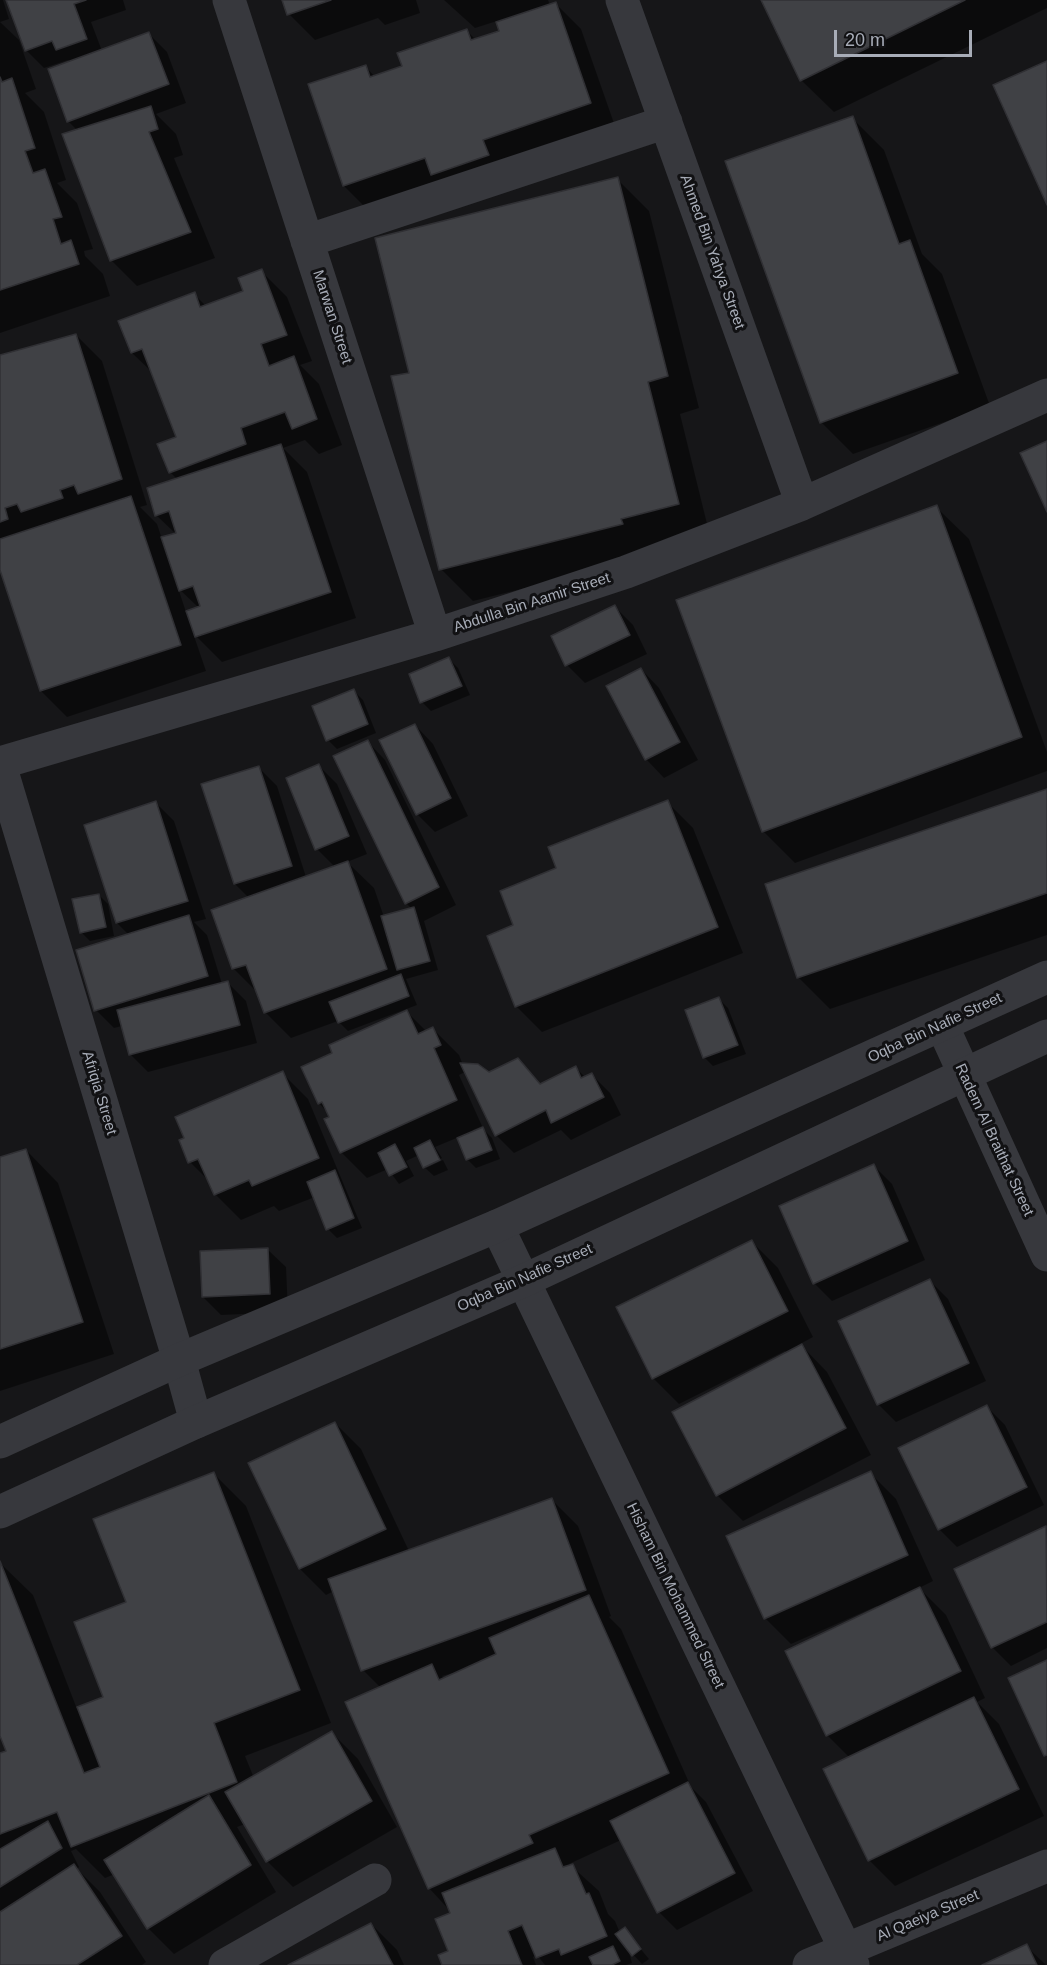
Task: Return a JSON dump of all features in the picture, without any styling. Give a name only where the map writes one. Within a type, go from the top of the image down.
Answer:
[{"type":"street","name":"Marwan Street","points":[[229,0],[435,635]]},
{"type":"street","name":"Ahmed Bin Yahya Street","points":[[622,0],[802,504]]},
{"type":"street","points":[[307,241],[666,122]]},
{"type":"street","name":"Abdulla Bin Aamir Street","points":[[0,764],[435,635],[626,572],[802,504],[1047,395]]},
{"type":"street","name":"Afriqia Street","points":[[0,764],[196,1422]]},
{"type":"street","name":"Oqba Bin Nafie Street","points":[[0,1442],[179,1360],[497,1226],[1047,977]]},
{"type":"street","name":"Radem Al Braithat Street","points":[[942,1025],[1047,1255]]},
{"type":"street","name":"Oqba Bin Nafie Street","points":[[0,1512],[196,1422],[523,1281],[1047,1036]]},
{"type":"street","name":"Hisham Bin Mohammed Street","points":[[497,1226],[850,1958]]},
{"type":"street","name":"Al Qaeiya Street","points":[[808,1965],[850,1958],[1047,1866]]},
{"type":"street","points":[[225,1965],[375,1881]]},
{"type":"building","points":[[6,0],[86,0],[74,4],[87,39],[56,50],[52,41],[25,51]]},
{"type":"building","points":[[282,0],[331,0],[287,15]]},
{"type":"building","points":[[761,0],[965,0],[800,81]]},
{"type":"building","points":[[556,2],[591,103],[483,140],[489,155],[431,175],[425,158],[343,186],[308,84],[366,65],[370,77],[402,66],[397,53],[467,29],[471,40],[499,31],[496,22]]},
{"type":"building","points":[[149,32],[169,84],[67,122],[48,69]]},
{"type":"building","points":[[1047,61],[1047,205],[993,85]]},
{"type":"building","points":[[0,77],[2,82],[12,78],[35,148],[25,151],[33,173],[45,169],[62,217],[53,219],[61,244],[71,240],[79,264],[0,290]]},
{"type":"building","points":[[151,106],[158,129],[149,132],[191,232],[110,261],[62,134]]},
{"type":"building","points":[[853,116],[899,244],[910,240],[958,373],[820,423],[725,161]]},
{"type":"building","points":[[618,177],[668,376],[648,382],[679,504],[621,519],[623,524],[439,570],[391,376],[409,373],[375,238]]},
{"type":"building","points":[[262,269],[287,335],[261,344],[269,366],[294,356],[317,419],[292,429],[285,412],[241,428],[246,444],[169,473],[157,444],[176,437],[142,349],[131,353],[118,321],[195,292],[200,307],[243,291],[238,278]]},
{"type":"building","points":[[76,334],[122,479],[78,494],[74,485],[60,490],[63,498],[21,512],[17,504],[5,508],[8,519],[0,522],[0,355]]},
{"type":"building","points":[[1047,441],[1047,512],[1020,453]]},
{"type":"building","points":[[281,444],[331,592],[195,637],[186,611],[200,606],[193,586],[179,591],[161,537],[176,533],[169,511],[155,516],[147,488]]},
{"type":"building","points":[[131,496],[181,645],[40,691],[0,570],[0,539]]},
{"type":"building","points":[[937,505],[1022,737],[762,832],[676,600]]},
{"type":"building","points":[[615,605],[630,635],[565,666],[551,636]]},
{"type":"building","points":[[449,657],[462,686],[420,703],[409,674]]},
{"type":"building","points":[[641,668],[680,742],[645,760],[606,686]]},
{"type":"building","points":[[354,689],[368,724],[326,741],[312,706]]},
{"type":"building","points":[[415,724],[451,798],[416,815],[379,740]]},
{"type":"building","points":[[368,740],[439,887],[405,904],[333,756]]},
{"type":"building","points":[[319,764],[349,836],[315,850],[286,778]]},
{"type":"building","points":[[259,766],[292,866],[234,884],[201,784]]},
{"type":"building","points":[[1047,789],[1047,893],[797,978],[765,884]]},
{"type":"building","points":[[668,800],[718,927],[515,1007],[487,936],[513,925],[500,891],[556,868],[548,847]]},
{"type":"building","points":[[156,801],[188,901],[116,923],[84,825]]},
{"type":"building","points":[[348,861],[387,969],[264,1013],[246,965],[232,969],[211,910]]},
{"type":"building","points":[[99,894],[106,927],[80,933],[72,899]]},
{"type":"building","points":[[414,907],[430,961],[397,970],[381,916]]},
{"type":"building","points":[[189,915],[208,976],[94,1011],[76,950]]},
{"type":"building","points":[[401,974],[409,996],[338,1023],[329,1002]]},
{"type":"building","points":[[228,981],[240,1025],[129,1055],[117,1010]]},
{"type":"building","points":[[719,997],[738,1045],[703,1058],[685,1010]]},
{"type":"building","points":[[407,1010],[418,1034],[433,1027],[441,1045],[434,1048],[457,1100],[340,1153],[324,1119],[329,1117],[322,1102],[318,1104],[301,1067],[332,1053],[329,1045]]},
{"type":"building","points":[[518,1058],[540,1084],[576,1066],[581,1078],[592,1073],[604,1097],[551,1123],[546,1110],[495,1136],[460,1063],[478,1064],[489,1072]]},
{"type":"building","points":[[283,1071],[319,1158],[252,1186],[249,1180],[214,1195],[198,1159],[188,1163],[179,1140],[184,1138],[175,1117]]},
{"type":"building","points":[[483,1127],[492,1150],[466,1160],[457,1138]]},
{"type":"building","points":[[430,1140],[440,1160],[423,1168],[414,1148]]},
{"type":"building","points":[[395,1144],[407,1167],[389,1176],[378,1153]]},
{"type":"building","points":[[26,1149],[83,1322],[0,1349],[0,1157]]},
{"type":"building","points":[[874,1164],[908,1241],[813,1284],[779,1206]]},
{"type":"building","points":[[335,1170],[354,1218],[326,1230],[307,1182]]},
{"type":"building","points":[[752,1240],[788,1311],[652,1379],[616,1307]]},
{"type":"building","points":[[268,1248],[270,1294],[202,1297],[200,1251]]},
{"type":"building","points":[[930,1279],[969,1363],[877,1405],[838,1321]]},
{"type":"building","points":[[802,1344],[846,1428],[716,1496],[672,1412]]},
{"type":"building","points":[[987,1405],[1027,1487],[938,1530],[898,1448]]},
{"type":"building","points":[[335,1422],[386,1529],[299,1569],[248,1463]]},
{"type":"building","points":[[871,1471],[908,1555],[764,1619],[726,1536]]},
{"type":"building","points":[[214,1472],[300,1690],[214,1723],[237,1782],[71,1847],[57,1812],[0,1834],[0,1753],[6,1751],[0,1736],[0,1561],[84,1773],[100,1767],[77,1707],[103,1697],[74,1622],[126,1602],[93,1519]]},
{"type":"building","points":[[552,1498],[586,1590],[361,1671],[328,1579]]},
{"type":"building","points":[[1046,1526],[1047,1622],[991,1648],[954,1569]]},
{"type":"building","points":[[920,1587],[961,1671],[826,1736],[785,1651]]},
{"type":"building","points":[[589,1595],[669,1773],[529,1835],[533,1843],[428,1889],[345,1702],[432,1664],[439,1680],[496,1654],[489,1638]]},
{"type":"building","points":[[1047,1660],[1047,1755],[1044,1756],[1008,1678]]},
{"type":"building","points":[[974,1697],[1019,1789],[868,1861],[823,1769]]},
{"type":"building","points":[[332,1731],[372,1801],[266,1862],[225,1792]]},
{"type":"building","points":[[688,1782],[735,1873],[657,1913],[610,1821]]},
{"type":"building","points":[[209,1795],[251,1865],[147,1929],[104,1860]]},
{"type":"building","points":[[48,1821],[62,1848],[0,1887],[0,1849]]},
{"type":"building","points":[[555,1848],[563,1867],[573,1864],[586,1894],[589,1893],[607,1936],[561,1955],[559,1949],[536,1958],[522,1925],[508,1931],[522,1965],[442,1965],[438,1955],[448,1951],[435,1919],[450,1913],[442,1893]]},
{"type":"building","points":[[74,1864],[122,1936],[77,1965],[0,1965],[0,1912]]},
{"type":"building","points":[[371,1923],[393,1965],[288,1965]]},
{"type":"building","points":[[625,1927],[641,1949],[632,1956],[615,1934]]},
{"type":"building","points":[[1027,1944],[1037,1965],[982,1965]]},
{"type":"building","points":[[613,1946],[620,1961],[612,1965],[593,1965],[589,1957]]}]
